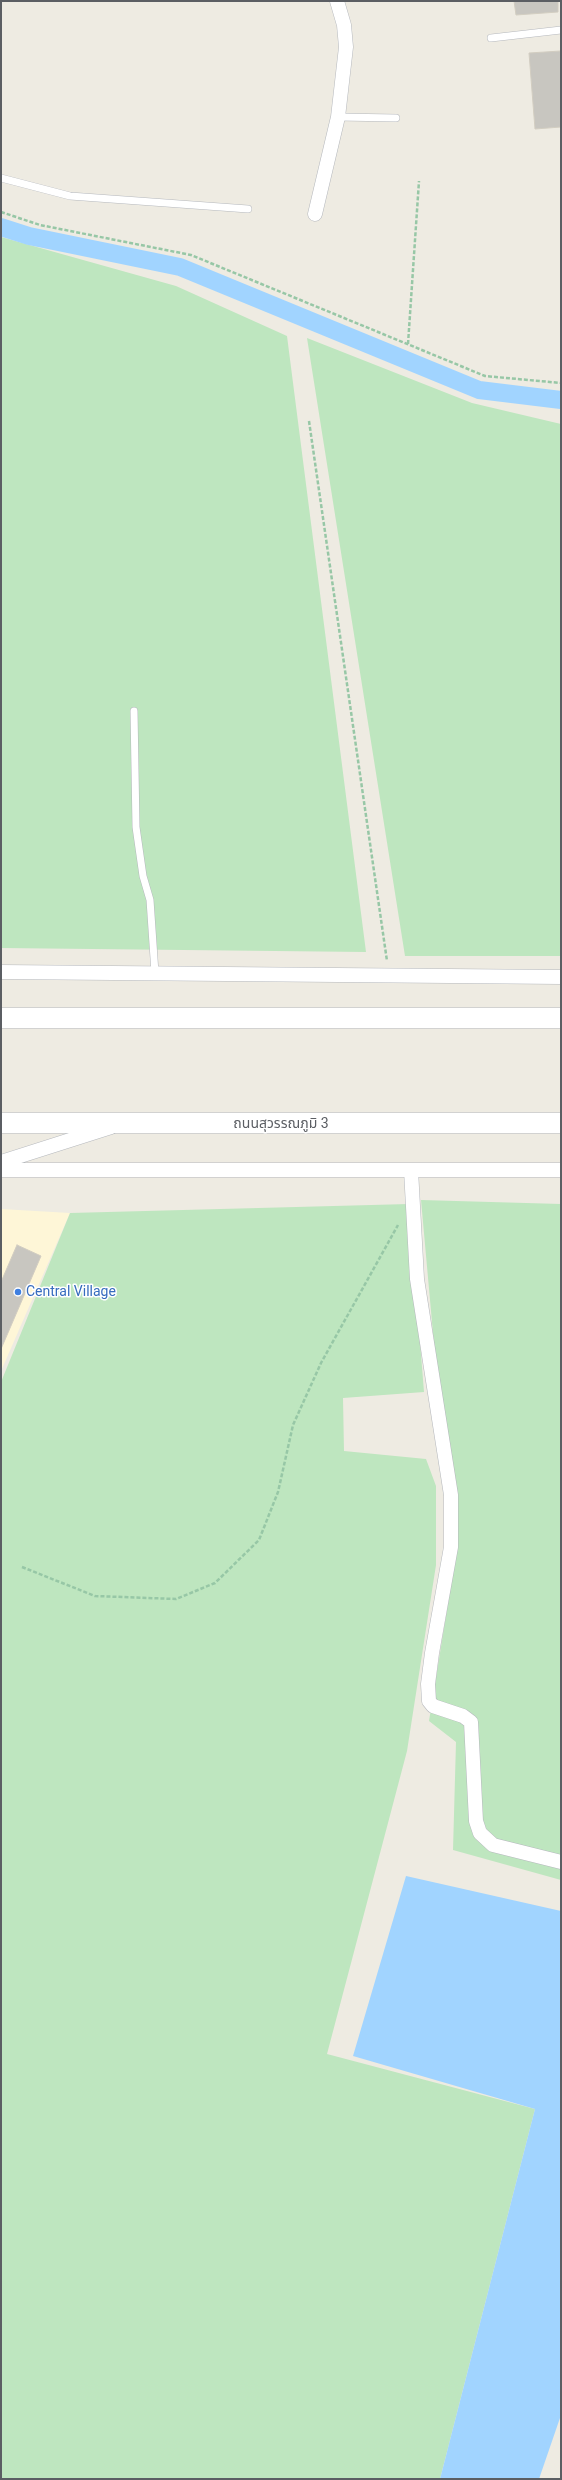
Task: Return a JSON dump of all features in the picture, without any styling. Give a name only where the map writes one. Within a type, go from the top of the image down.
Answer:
[{"type":"main road","points":[[1,1018],[561,1018]]},
{"type":"main road","name":"ถนนสุวรรณภูมิ 3","points":[[1,1124],[119,1125],[561,1123]]},
{"type":"street","points":[[315,214],[338,117],[346,47],[344,24],[337,1]]},
{"type":"street","points":[[1,972],[561,977]]},
{"type":"street","points":[[1,1162],[119,1125]]},
{"type":"street","points":[[1,1170],[561,1170]]},
{"type":"street","points":[[411,1170],[417,1279],[452,1495],[451,1547],[432,1653],[428,1684],[429,1701],[433,1706],[463,1716],[471,1722],[476,1821],[480,1833],[493,1845],[561,1862]]},
{"type":"lane","points":[[491,38],[561,30]]},
{"type":"lane","points":[[338,117],[396,118]]},
{"type":"lane","points":[[1,178],[70,196],[248,209]]},
{"type":"lane","points":[[134,711],[136,827],[143,876],[150,900],[154,973]]},
{"type":"path","points":[[408,344],[419,181]]},
{"type":"path","points":[[1,212],[40,225],[191,255],[485,376],[561,383]]},
{"type":"path","points":[[309,421],[390,975]]},
{"type":"path","points":[[22,1567],[95,1596],[176,1599],[215,1583],[259,1540],[278,1492],[293,1425],[321,1364],[412,1198]]},
{"type":"shaded area","name":"Central Village","points":[[1,1209],[70,1213],[1,1371]]},
{"type":"green space","points":[[1,237],[176,286],[287,336],[366,952],[1,948]]},
{"type":"green space","points":[[307,338],[472,403],[561,424],[561,956],[405,956]]},
{"type":"green space","points":[[421,1200],[561,1204],[561,1880],[453,1850],[456,1742],[429,1721],[454,1566]]},
{"type":"green space","points":[[409,1204],[424,1392],[343,1398],[344,1451],[426,1459],[436,1486],[436,1565],[407,1751],[327,2054],[535,2109],[440,2479],[1,2479],[1,1382],[70,1213]]},
{"type":"water","points":[[406,1876],[561,1911],[561,2415],[539,2479],[440,2479],[535,2109],[353,2056]]},
{"type":"building","points":[[514,1],[558,1],[558,12],[516,15]]},
{"type":"building","points":[[561,51],[561,127],[535,129],[529,53]]},
{"type":"building","points":[[17,1245],[41,1256],[1,1349],[1,1282]]},
{"type":"waterway","points":[[1,227],[29,236],[180,267],[479,390],[561,400]]},
{"type":"place","name":"Central Village","points":[[18,1292]]}]
